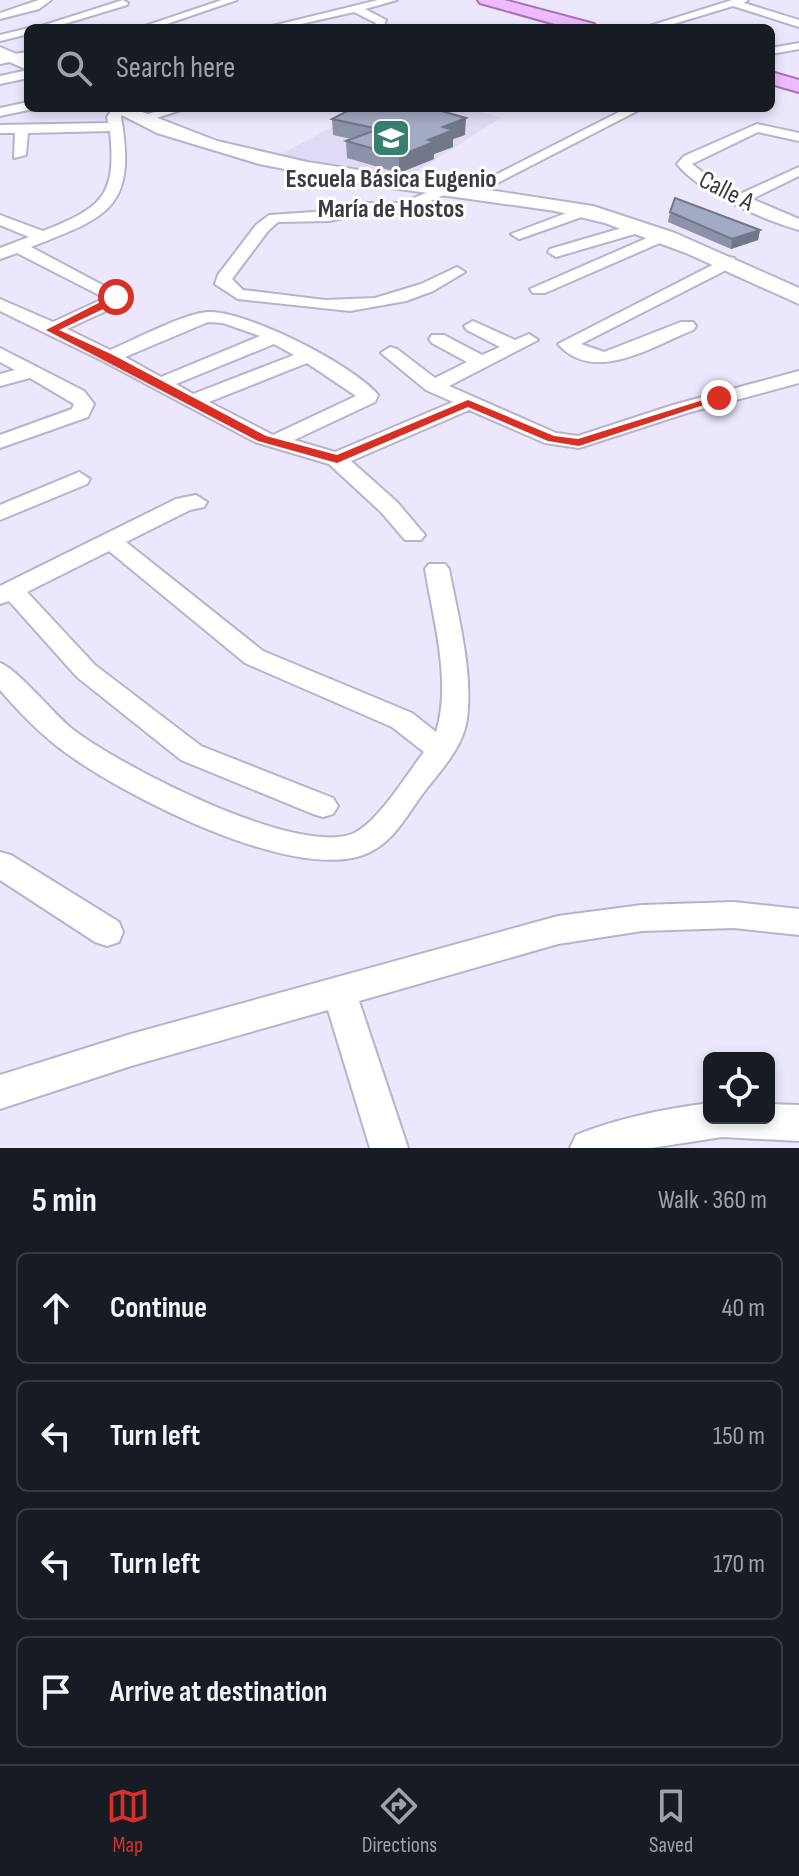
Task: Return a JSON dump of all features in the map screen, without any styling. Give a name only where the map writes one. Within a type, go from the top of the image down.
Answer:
[{"type":"main road","points":[[479,2],[548,24]]},
{"type":"main road","points":[[479,2],[571,24]]},
{"type":"main road","points":[[775,79],[799,86]]},
{"type":"main road","points":[[775,88],[799,95]]},
{"type":"street","points":[[0,16],[35,7],[46,0]]},
{"type":"street","points":[[157,24],[232,0]]},
{"type":"street","points":[[286,24],[392,0]]},
{"type":"street","points":[[662,24],[738,2],[799,24]]},
{"type":"street","points":[[53,24],[123,3]]},
{"type":"street","points":[[355,8],[382,22],[381,24]]},
{"type":"street","points":[[775,28],[799,24]]},
{"type":"street","points":[[0,38],[24,32]]},
{"type":"street","points":[[775,50],[799,46]]},
{"type":"street","points":[[0,80],[24,75]]},
{"type":"street","points":[[0,112],[24,107]]},
{"type":"street","points":[[141,119],[166,112]]},
{"type":"street","points":[[469,192],[629,112]]},
{"type":"street","points":[[0,254],[102,211],[118,178],[120,147],[117,115]]},
{"type":"street","points":[[0,129],[58,128],[117,115],[141,119],[191,141],[255,159],[585,211],[663,236],[728,262],[799,297]]},
{"type":"street","points":[[19,155],[22,128]]},
{"type":"street","points":[[58,128],[58,143]]},
{"type":"street","name":"Calle A","points":[[799,137],[757,128],[684,164],[694,174],[740,199],[799,225]]},
{"type":"street","points":[[740,199],[799,171]]},
{"type":"street","points":[[446,189],[403,208],[365,208],[329,216],[274,218],[262,228],[224,279],[224,284],[238,294],[301,303],[374,306],[423,292],[457,272]]},
{"type":"street","points":[[519,234],[585,211]]},
{"type":"street","points":[[0,220],[44,237]]},
{"type":"street","points":[[556,252],[639,228]]},
{"type":"street","points":[[539,289],[663,236]]},
{"type":"street","points":[[18,247],[114,294],[115,300],[51,330]]},
{"type":"street","points":[[687,326],[606,358],[592,357],[567,344],[728,262]]},
{"type":"street","points":[[160,384],[268,334],[301,303]]},
{"type":"street","points":[[0,304],[274,442],[337,459],[389,507],[413,535]]},
{"type":"street","points":[[110,357],[206,317],[218,316],[268,334],[309,356],[369,397],[274,442]]},
{"type":"street","points":[[433,386],[522,344],[473,326]]},
{"type":"street","points":[[438,339],[483,363]]},
{"type":"street","points":[[390,353],[433,386],[468,403],[552,439],[579,442],[680,409],[799,377]]},
{"type":"street","points":[[0,354],[77,395],[84,404],[81,413],[0,442]]},
{"type":"street","points":[[192,401],[309,356]]},
{"type":"street","points":[[0,380],[32,371]]},
{"type":"street","points":[[337,459],[468,403]]},
{"type":"street","points":[[0,513],[79,479]]},
{"type":"street","points":[[196,502],[184,504],[6,593],[86,671],[191,753],[323,806]]},
{"type":"street","points":[[111,541],[254,657],[402,720],[440,750]]},
{"type":"street","points":[[0,672],[17,693],[82,750],[185,806],[273,841],[344,848],[377,835],[440,750],[453,722],[450,650],[437,569]]},
{"type":"street","points":[[0,864],[107,932]]},
{"type":"street","points":[[0,1092],[131,1050],[558,930],[642,918],[672,917],[734,915],[799,922]]},
{"type":"street","points":[[340,993],[389,1148]]},
{"type":"street","points":[[589,1148],[662,1127],[722,1119],[799,1123]]},
{"type":"shaded area","name":"Escuela Básica Eugenio María de Hostos","points":[[360,112],[479,112],[502,117],[408,177],[274,158]]},
{"type":"building","points":[[345,112],[445,112],[466,118],[443,127],[453,130],[428,140],[434,142],[399,156],[346,141],[379,129],[332,119]]},
{"type":"building","points":[[675,198],[760,230],[732,239],[670,212]]},
{"type":"place","name":"Escuela Básica Eugenio María de Hostos","points":[[391,138]]},
{"type":"route","points":[[116,297],[51,330],[110,357],[262,438],[337,459],[468,403],[552,439],[579,442],[719,398]]}]
